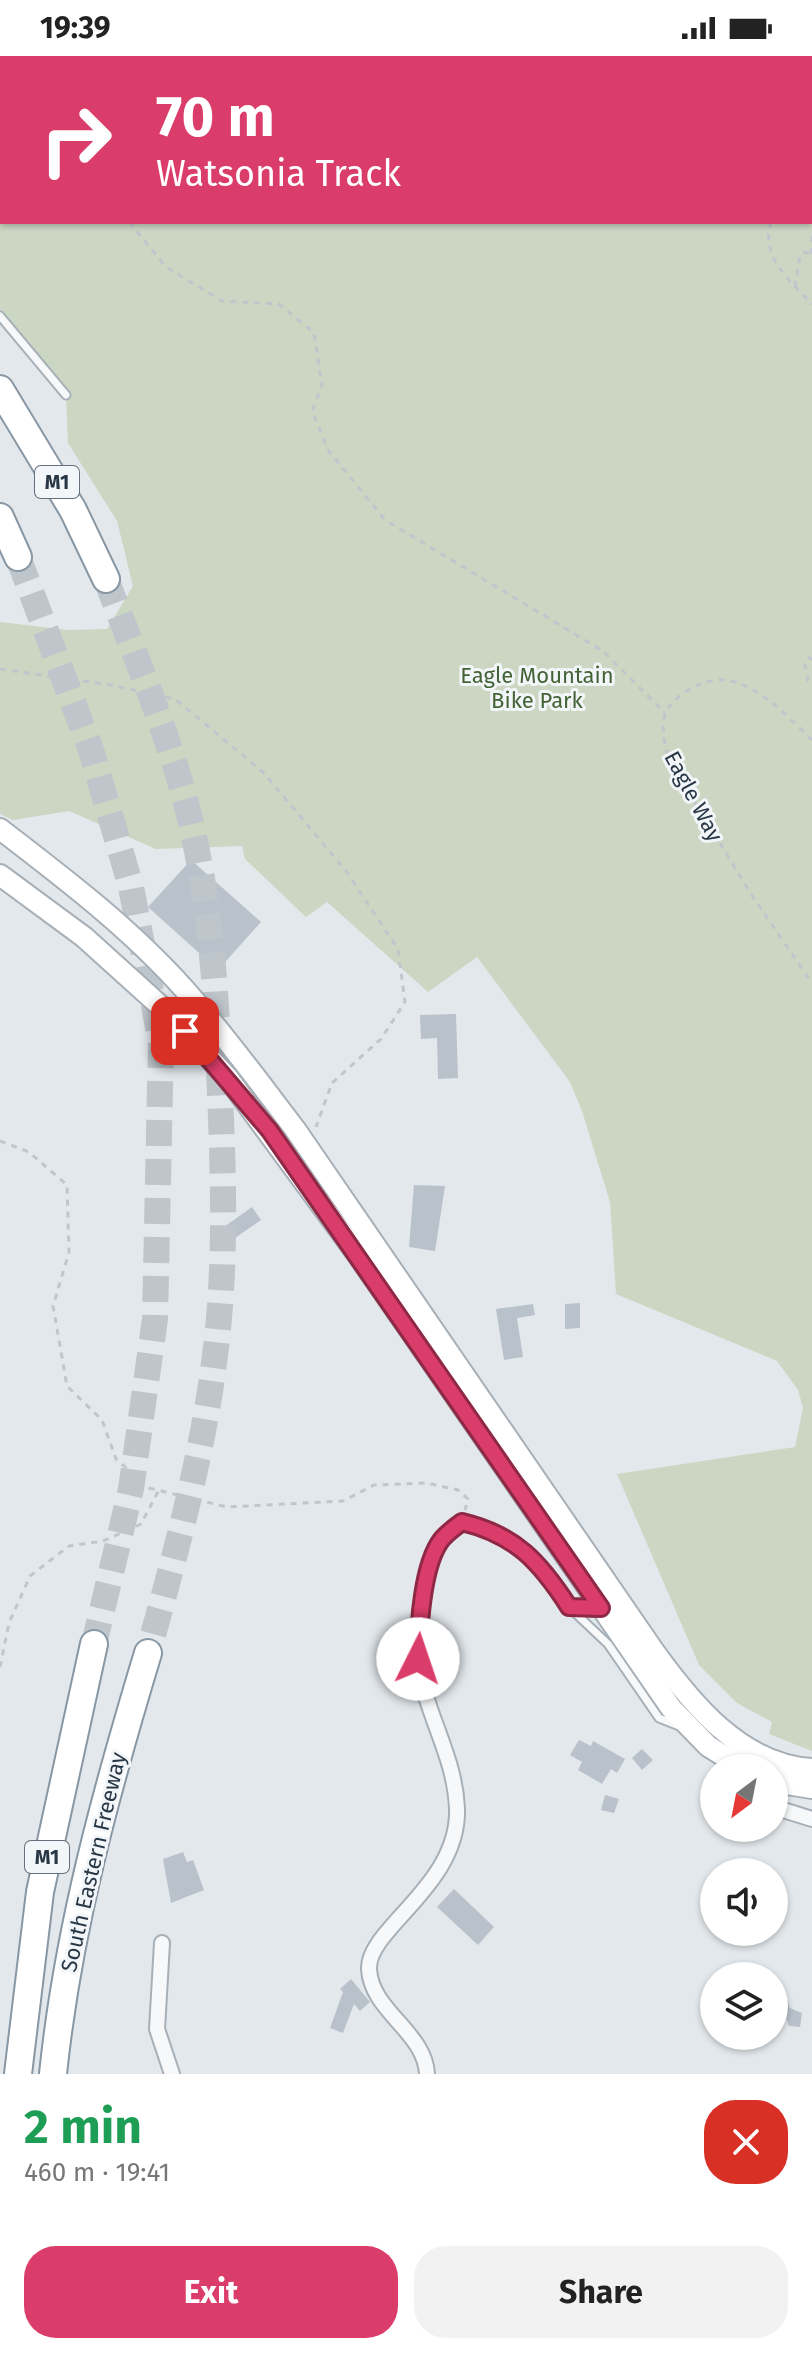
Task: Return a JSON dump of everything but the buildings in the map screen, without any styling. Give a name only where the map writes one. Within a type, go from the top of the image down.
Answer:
[{"type":"highway","name":"M1","points":[[0,389],[73,510],[106,579]]},
{"type":"highway","points":[[0,517],[18,557]]},
{"type":"highway","name":"South Eastern Freeway","points":[[18,2074],[40,1892],[94,1644]]},
{"type":"highway","name":"South Eastern Freeway","points":[[53,2074],[69,1954],[85,1873],[148,1653]]},
{"type":"main road","points":[[0,829],[108,916],[164,968],[204,1013],[309,1150],[610,1603],[689,1729],[724,1754]]},
{"type":"main road","points":[[0,875],[84,937],[185,1031],[270,1131],[610,1603],[711,1720],[748,1754]]},
{"type":"main road","points":[[185,1031],[204,1013]]},
{"type":"main road","points":[[788,1779],[812,1769]]},
{"type":"main road","points":[[788,1785],[812,1788]]},
{"type":"street","points":[[427,2074],[426,2061],[419,2048],[380,1998],[369,1972],[369,1960],[377,1946],[435,1880],[456,1831],[456,1791],[449,1756],[429,1706],[418,1659],[419,1630],[434,1555],[443,1537],[462,1522],[479,1526],[526,1550],[569,1607],[610,1603]]},
{"type":"street","points":[[788,1812],[812,1819]]},
{"type":"street","points":[[162,1943],[157,2029],[172,2074]]},
{"type":"lane","points":[[0,316],[66,395]]},
{"type":"lane","points":[[569,1607],[579,1620],[595,1630],[608,1644],[659,1718],[689,1729]]},
{"type":"path","points":[[131,224],[166,267],[222,301],[279,304],[314,333],[322,385],[312,411],[328,450],[385,520],[603,651],[665,713],[678,697],[694,688],[726,680],[754,691],[783,712],[812,740]]},
{"type":"path","points":[[771,224],[769,251],[795,287],[812,304]]},
{"type":"path","points":[[795,287],[800,256],[805,252],[812,254],[812,234]]},
{"type":"path","points":[[812,660],[809,657],[805,664],[808,681],[812,683]]},
{"type":"path","points":[[0,669],[111,685],[175,699],[263,772],[346,871],[374,910],[398,949],[405,1002],[381,1039],[332,1083],[309,1150]]},
{"type":"path","name":"Eagle Way","points":[[665,713],[663,734],[668,758],[742,881],[812,983]]},
{"type":"path","points":[[0,1141],[29,1152],[67,1185],[69,1252],[53,1306],[67,1386],[102,1420],[116,1459],[149,1488],[227,1507],[343,1501],[374,1485],[427,1483],[458,1490],[468,1499],[462,1522]]},
{"type":"path","points":[[0,1667],[9,1623],[30,1576],[69,1546],[103,1541],[141,1524],[159,1490]]},
{"type":"green space","name":"Eagle Mountain Bike Park","points":[[0,224],[812,224],[812,1751],[769,1734],[772,1722],[737,1703],[699,1665],[617,1474],[795,1447],[803,1408],[798,1390],[777,1361],[616,1294],[610,1202],[582,1111],[570,1082],[477,957],[428,992],[327,902],[306,917],[245,859],[242,846],[156,849],[69,811],[13,820],[0,814],[0,622],[68,630],[107,629],[133,586],[117,521],[68,443],[66,395],[0,316]]},
{"type":"tunnel","points":[[18,557],[91,750],[131,887],[161,1043],[155,1319],[131,1489],[94,1644]]},
{"type":"tunnel","points":[[106,579],[170,749],[195,839],[206,905],[218,1037],[223,1243],[216,1347],[197,1463],[148,1653]]},
{"type":"route","points":[[185,1031],[270,1131],[601,1608],[581,1610],[569,1607],[550,1577],[526,1550],[479,1526],[462,1522],[443,1537],[434,1555],[422,1609],[418,1659]]}]
